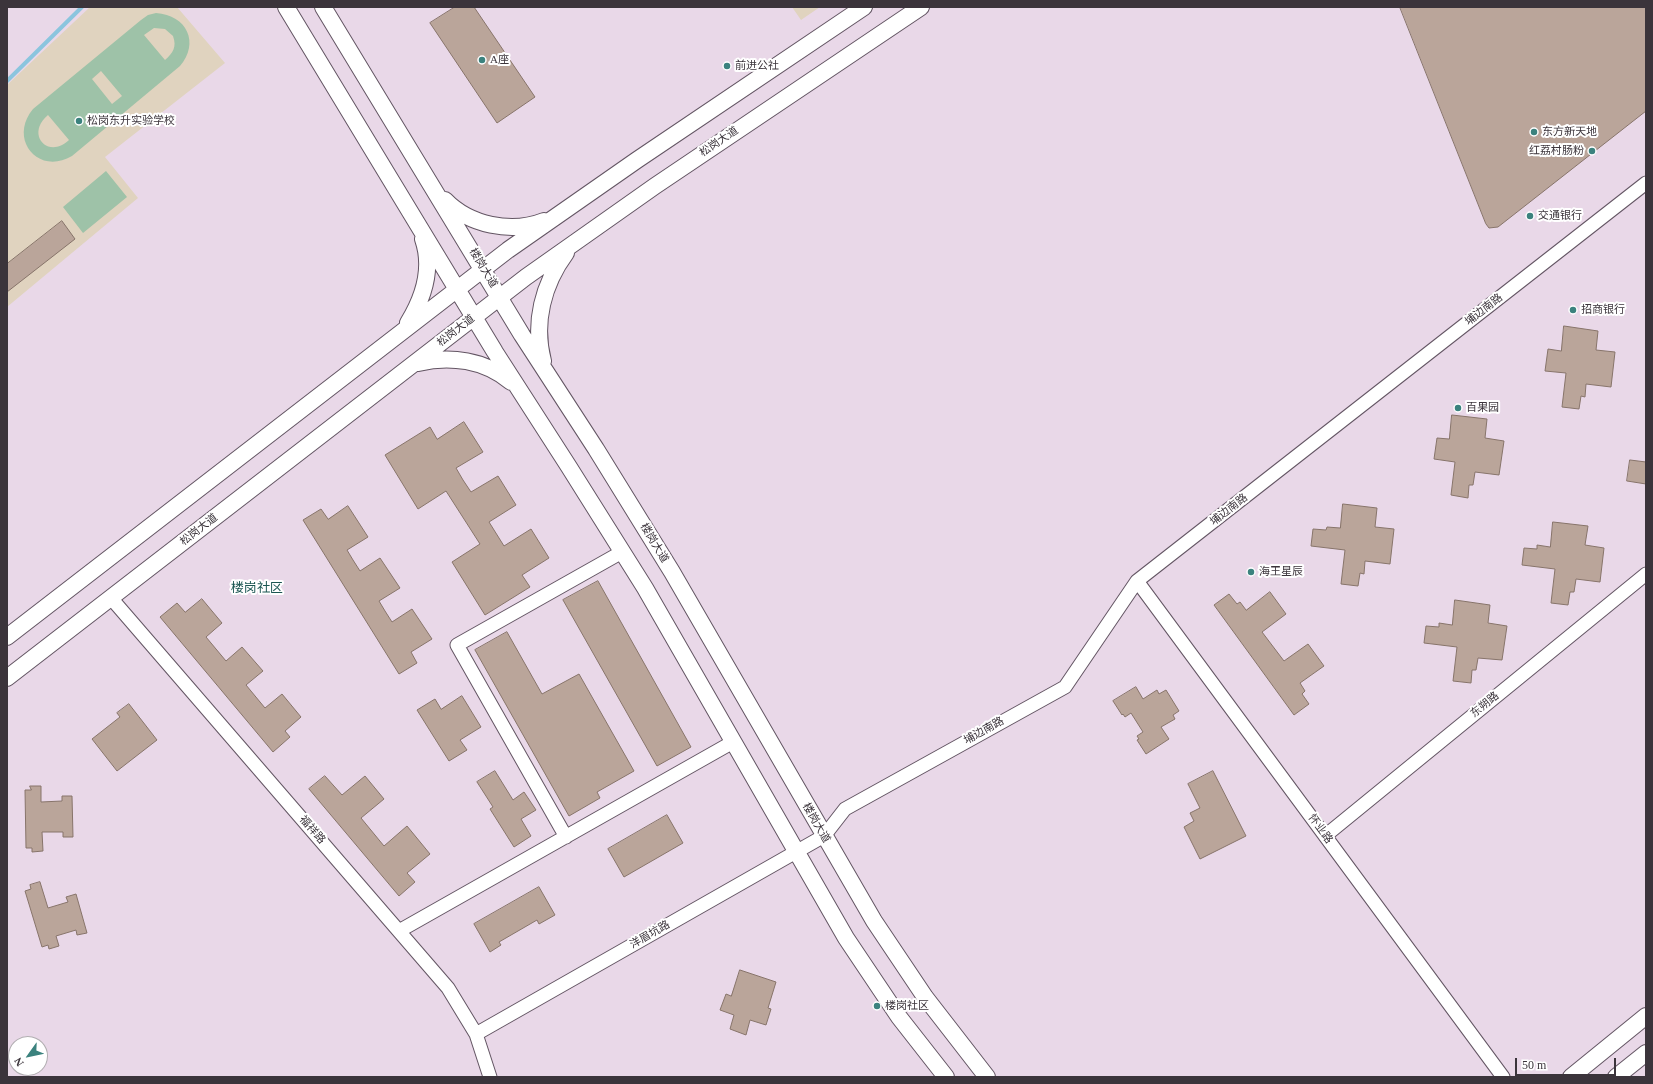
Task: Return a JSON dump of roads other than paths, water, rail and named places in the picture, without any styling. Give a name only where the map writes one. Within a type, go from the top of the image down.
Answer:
[{"type":"main road","points":[[286,7],[474,317],[622,552],[846,938],[899,1017],[946,1077]]},
{"type":"main road","name":"楼岗大道","points":[[323,7],[483,270],[669,566],[850,882],[899,960],[953,1034],[987,1077]]},
{"type":"main road","points":[[7,637],[483,270],[637,160],[864,7]]},
{"type":"main road","name":"松岗大道","points":[[7,678],[500,297],[662,181],[921,7]]},
{"type":"main road","points":[[434,188],[450,205],[469,218],[491,225],[514,227],[537,224],[558,215]]},
{"type":"main road","points":[[394,338],[408,323],[419,306],[425,286],[427,265],[425,244],[418,225],[408,207]]},
{"type":"main road","points":[[547,372],[540,345],[540,316],[542,302],[546,288],[555,269],[567,251],[577,241]]},
{"type":"main road","points":[[414,364],[441,359],[469,361],[496,371],[518,388]]},
{"type":"main road","points":[[1571,1077],[1646,1016]]},
{"type":"main road","points":[[1616,1077],[1646,1053]]},
{"type":"street","name":"埔边南路","points":[[824,836],[845,809],[1065,686],[1137,582],[1646,183]]},
{"type":"street","points":[[566,837],[457,645],[622,552]]},
{"type":"street","name":"东朔路","points":[[1324,836],[1646,574]]},
{"type":"street","name":"怀业路","points":[[1137,582],[1503,1077]]},
{"type":"street","name":"福祥路","points":[[111,598],[448,988],[476,1034],[490,1077]]},
{"type":"street","points":[[399,931],[733,742]]},
{"type":"street","name":"洋眉坑路","points":[[476,1034],[824,836]]},
{"type":"waterway","points":[[7,81],[82,7]]},
{"type":"place","name":"A座","points":[[482,60]]},
{"type":"place","name":"前进公社","points":[[727,66]]},
{"type":"place","name":"松岗东升实验学校","points":[[79,121]]},
{"type":"place","name":"东方新天地","points":[[1534,132]]},
{"type":"place","name":"红荔村肠粉","points":[[1592,151]]},
{"type":"place","name":"交通银行","points":[[1530,216]]},
{"type":"place","name":"招商银行","points":[[1573,310]]},
{"type":"place","name":"百果园","points":[[1458,408]]},
{"type":"place","name":"海王星辰","points":[[1251,572]]},
{"type":"place","name":"楼岗社区","points":[[877,1006]]},
{"type":"district","name":"楼岗社区","points":[[257,589]]}]
